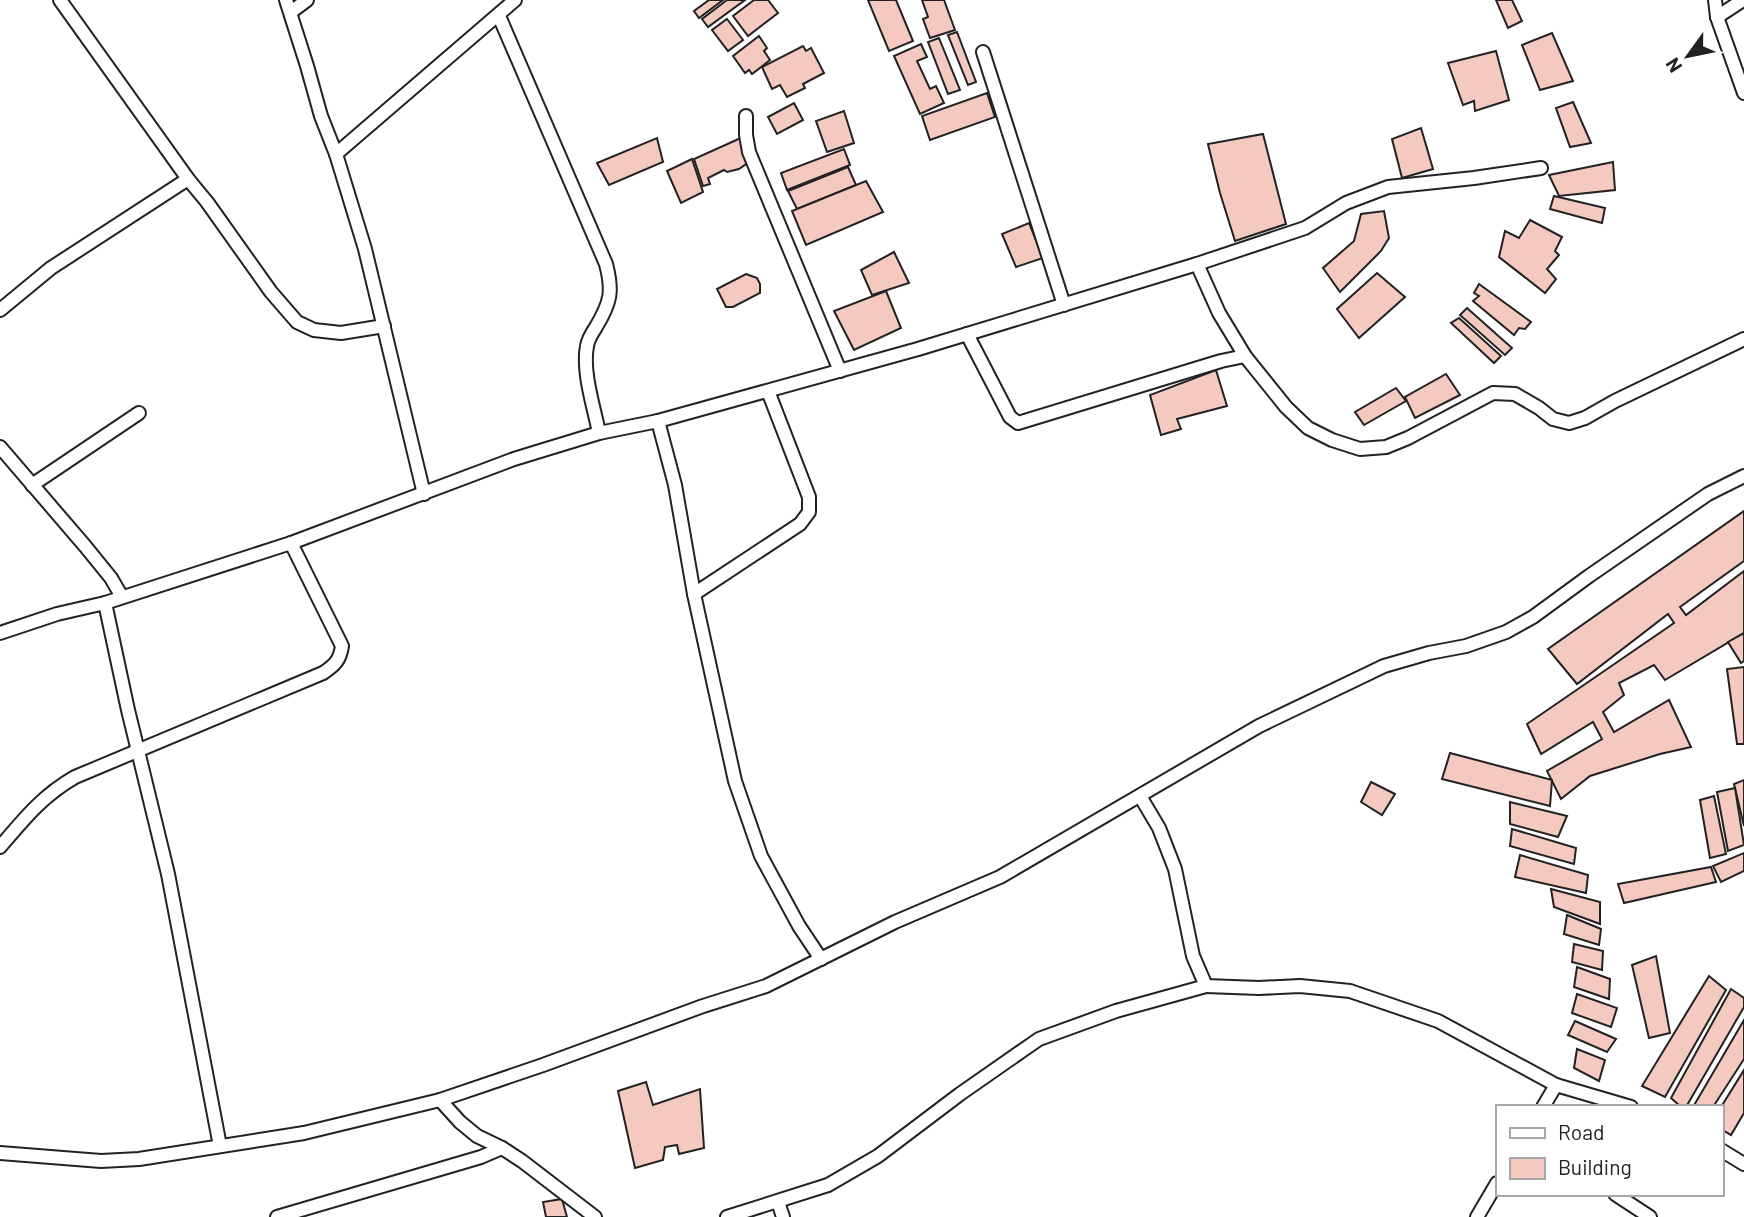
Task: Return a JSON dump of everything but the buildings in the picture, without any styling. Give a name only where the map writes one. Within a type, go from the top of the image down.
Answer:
[{"type":"street","points":[[60,0],[271,292],[297,321],[314,330],[341,332],[384,326]]},
{"type":"street","points":[[307,0],[289,6],[321,116],[336,154],[365,248],[424,494]]},
{"type":"street","points":[[336,154],[515,0]]},
{"type":"street","points":[[1715,0],[1717,17],[1744,93]]},
{"type":"street","points":[[1717,17],[1743,0]]},
{"type":"street","points":[[499,16],[606,264],[611,284],[610,299],[587,341],[585,360],[599,433]]},
{"type":"street","points":[[984,52],[1064,305]]},
{"type":"street","points":[[746,116],[749,152],[840,371]]},
{"type":"street","points":[[0,633],[57,614],[105,603],[291,543],[514,459],[599,433],[658,421],[840,371],[1197,264],[1305,228],[1346,203],[1388,187],[1474,178],[1541,167]]},
{"type":"street","points":[[0,310],[51,268],[188,179]]},
{"type":"street","points":[[1197,264],[1219,313],[1245,356],[1286,407],[1308,428],[1332,440],[1360,449],[1386,447],[1408,438],[1493,393],[1515,394],[1553,419],[1569,423],[1585,418],[1744,340]]},
{"type":"street","points":[[967,334],[1010,417],[1018,423],[1245,356]]},
{"type":"street","points":[[694,594],[800,524],[809,512],[809,498],[768,391]]},
{"type":"street","points":[[32,485],[139,413]]},
{"type":"street","points":[[658,421],[675,485],[694,594],[735,781],[761,856],[799,926],[821,959]]},
{"type":"street","points":[[0,447],[111,578],[122,597]]},
{"type":"street","points":[[0,1153],[100,1161],[139,1160],[304,1133],[440,1100],[766,986],[895,922],[1000,877],[1259,726],[1384,666],[1466,646],[1506,632],[1533,617],[1708,494],[1744,476]]},
{"type":"street","points":[[0,848],[31,810],[58,786],[332,667],[340,658],[342,646],[291,543]]},
{"type":"street","points":[[105,603],[168,874],[220,1146]]},
{"type":"street","points":[[1140,796],[1159,828],[1175,869],[1193,956],[1206,986]]},
{"type":"street","points":[[727,1217],[828,1185],[878,1156],[1039,1039],[1116,1011],[1206,986],[1300,986],[1350,990],[1438,1021],[1556,1085],[1624,1105]]},
{"type":"street","points":[[1544,1105],[1556,1085]]},
{"type":"street","points":[[440,1100],[477,1136],[502,1148],[546,1178],[595,1217]]},
{"type":"street","points":[[277,1217],[481,1157],[502,1148]]},
{"type":"street","points":[[1723,1151],[1744,1164]]},
{"type":"street","points":[[1477,1217],[1496,1185]]},
{"type":"street","points":[[1618,1196],[1650,1217]]},
{"type":"street","points":[[778,1202],[783,1217]]}]
